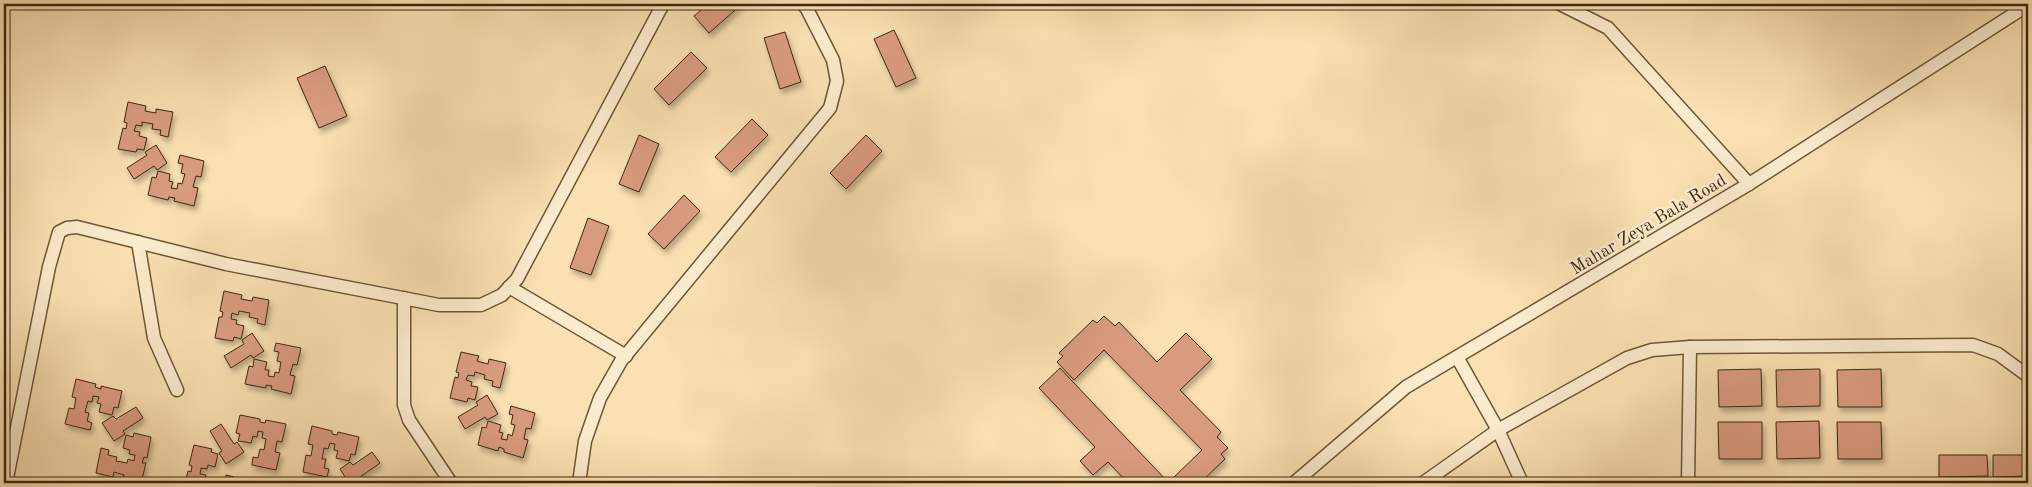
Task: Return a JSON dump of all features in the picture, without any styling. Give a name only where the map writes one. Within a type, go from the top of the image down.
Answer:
[{"type":"street","points":[[6,483],[49,267],[59,232],[67,228],[77,227],[226,264],[439,305],[481,305],[502,295],[517,280],[662,4]]},
{"type":"street","points":[[579,483],[585,441],[600,398],[626,356],[830,108],[836,81],[833,60],[808,9],[803,4]]},
{"type":"street","points":[[1560,4],[1608,28],[1748,184]]},
{"type":"street","name":"Mahar Zeya Bala Road","points":[[1294,483],[1406,387],[1748,184],[2028,4]]},
{"type":"street","points":[[138,242],[154,338],[177,390]]},
{"type":"street","points":[[510,287],[626,356]]},
{"type":"street","points":[[404,298],[404,405],[409,420],[451,483]]},
{"type":"street","points":[[1423,483],[1498,430],[1626,358],[1652,350],[1690,347],[1973,345],[1998,354],[2028,376]]},
{"type":"street","points":[[1688,483],[1690,347]]},
{"type":"street","points":[[1457,357],[1498,430],[1522,483]]},
{"type":"building","points":[[708,4],[742,4],[709,33],[694,16]]},
{"type":"building","points":[[894,30],[916,78],[896,87],[874,39]]},
{"type":"building","points":[[785,32],[801,82],[780,89],[764,38]]},
{"type":"building","points":[[691,52],[707,68],[669,105],[654,89]]},
{"type":"building","points":[[325,66],[347,116],[319,128],[297,78]]},
{"type":"building","points":[[128,102],[146,106],[145,111],[156,113],[156,109],[173,112],[168,137],[160,135],[161,130],[152,129],[153,124],[142,122],[142,126],[136,125],[134,131],[140,132],[139,136],[147,138],[144,150],[137,149],[136,152],[118,149],[123,128],[126,129],[127,123],[124,122]]},
{"type":"building","points":[[752,119],[768,135],[731,172],[715,157]]},
{"type":"building","points":[[639,135],[659,144],[639,192],[619,184]]},
{"type":"building","points":[[866,135],[882,151],[846,189],[830,173]]},
{"type":"building","points":[[156,145],[167,163],[157,170],[154,166],[134,179],[127,168],[147,155],[145,152]]},
{"type":"building","points":[[180,155],[204,161],[201,177],[196,176],[193,187],[198,188],[194,206],[174,201],[175,198],[169,197],[168,200],[148,195],[152,177],[156,178],[158,171],[170,174],[169,181],[173,182],[171,188],[177,189],[178,183],[182,184],[185,174],[181,173],[183,164],[178,163]]},
{"type":"building","points":[[684,195],[700,211],[664,249],[648,234]]},
{"type":"building","points":[[588,218],[609,226],[591,275],[570,268]]},
{"type":"building","points":[[224,291],[242,295],[241,299],[252,301],[253,297],[269,300],[265,325],[257,323],[258,319],[249,317],[250,313],[239,311],[238,315],[232,313],[231,319],[237,320],[236,324],[244,326],[241,339],[234,337],[233,341],[215,338],[219,317],[222,317],[223,312],[220,311]]},
{"type":"building","points":[[1104,316],[1115,326],[1119,322],[1157,362],[1186,333],[1212,359],[1180,390],[1221,432],[1217,437],[1228,448],[1221,454],[1225,459],[1200,483],[1177,483],[1172,479],[1202,450],[1104,350],[1074,380],[1057,362],[1063,356],[1059,353],[1093,320],[1097,323]]},
{"type":"building","points":[[252,333],[264,351],[253,358],[251,355],[231,368],[224,356],[244,344],[242,340]]},
{"type":"building","points":[[276,343],[301,348],[297,365],[293,364],[290,375],[295,376],[291,394],[271,389],[272,386],[266,385],[266,388],[245,384],[249,366],[253,367],[254,359],[267,362],[265,370],[269,370],[268,376],[274,377],[275,372],[279,373],[281,362],[277,361],[279,352],[274,351]]},
{"type":"building","points":[[461,352],[479,356],[477,361],[488,364],[489,359],[506,363],[500,388],[492,386],[493,381],[484,379],[485,375],[475,372],[474,376],[468,375],[466,380],[472,382],[471,386],[478,387],[475,400],[468,398],[467,402],[450,398],[455,377],[458,378],[459,373],[456,372]]},
{"type":"building","points":[[1060,368],[1169,483],[1128,483],[1108,462],[1093,475],[1080,461],[1095,447],[1039,388]]},
{"type":"building","points":[[1761,369],[1762,406],[1719,407],[1718,370]]},
{"type":"building","points":[[1820,369],[1820,406],[1777,407],[1776,370]]},
{"type":"building","points":[[1881,369],[1882,407],[1838,407],[1837,370]]},
{"type":"building","points":[[76,379],[96,384],[95,387],[101,389],[101,386],[122,391],[118,408],[114,407],[112,415],[99,412],[101,404],[97,403],[99,397],[93,396],[92,402],[88,401],[85,412],[89,413],[87,421],[92,423],[90,430],[65,424],[69,408],[74,409],[76,398],[72,397]]},
{"type":"building","points":[[487,395],[498,414],[487,420],[485,417],[465,429],[458,417],[478,405],[476,402]]},
{"type":"building","points":[[511,406],[535,413],[531,429],[526,428],[524,439],[528,440],[523,458],[504,452],[504,449],[499,447],[498,451],[478,445],[482,427],[486,428],[488,421],[501,425],[499,432],[503,433],[501,439],[507,440],[508,434],[512,436],[515,425],[511,424],[513,415],[509,414]]},
{"type":"building","points":[[136,407],[143,418],[123,431],[125,434],[114,441],[102,423],[113,416],[116,419]]},
{"type":"building","points":[[240,415],[260,419],[260,422],[265,423],[266,420],[286,424],[282,442],[277,441],[275,452],[280,453],[276,470],[252,465],[253,457],[258,458],[260,449],[264,450],[266,439],[262,438],[263,432],[258,431],[257,437],[253,436],[251,443],[238,441],[240,434],[236,433]]},
{"type":"building","points":[[1819,421],[1820,458],[1777,459],[1776,422]]},
{"type":"building","points":[[1718,422],[1762,422],[1762,459],[1719,459]]},
{"type":"building","points":[[1837,422],[1881,422],[1882,459],[1838,459]]},
{"type":"building","points":[[221,424],[234,444],[237,442],[244,452],[226,464],[219,453],[222,451],[210,431]]},
{"type":"building","points":[[312,426],[332,431],[332,434],[337,435],[338,432],[359,437],[355,455],[351,454],[349,461],[336,458],[338,451],[334,450],[335,444],[330,443],[328,449],[324,448],[322,459],[326,459],[324,468],[329,469],[327,477],[303,472],[306,455],[311,456],[313,445],[308,444]]},
{"type":"building","points":[[134,433],[151,437],[147,458],[144,457],[142,463],[146,463],[141,483],[123,479],[124,475],[114,472],[113,477],[96,473],[101,448],[109,450],[108,455],[117,457],[116,461],[127,463],[128,459],[134,461],[135,455],[129,454],[130,450],[123,448],[126,435],[133,437]]},
{"type":"building","points":[[194,445],[212,449],[211,452],[218,454],[215,467],[208,465],[207,469],[201,468],[200,474],[206,475],[205,479],[216,482],[217,478],[225,479],[226,475],[234,477],[233,483],[185,483],[188,471],[191,472],[192,466],[189,465]]},
{"type":"building","points":[[372,452],[380,463],[360,477],[362,480],[357,483],[349,483],[340,469],[350,462],[353,465]]},
{"type":"building","points":[[1939,455],[1987,455],[1988,476],[1939,477]]},
{"type":"building","points":[[1993,455],[2028,455],[2028,476],[1993,477]]}]
